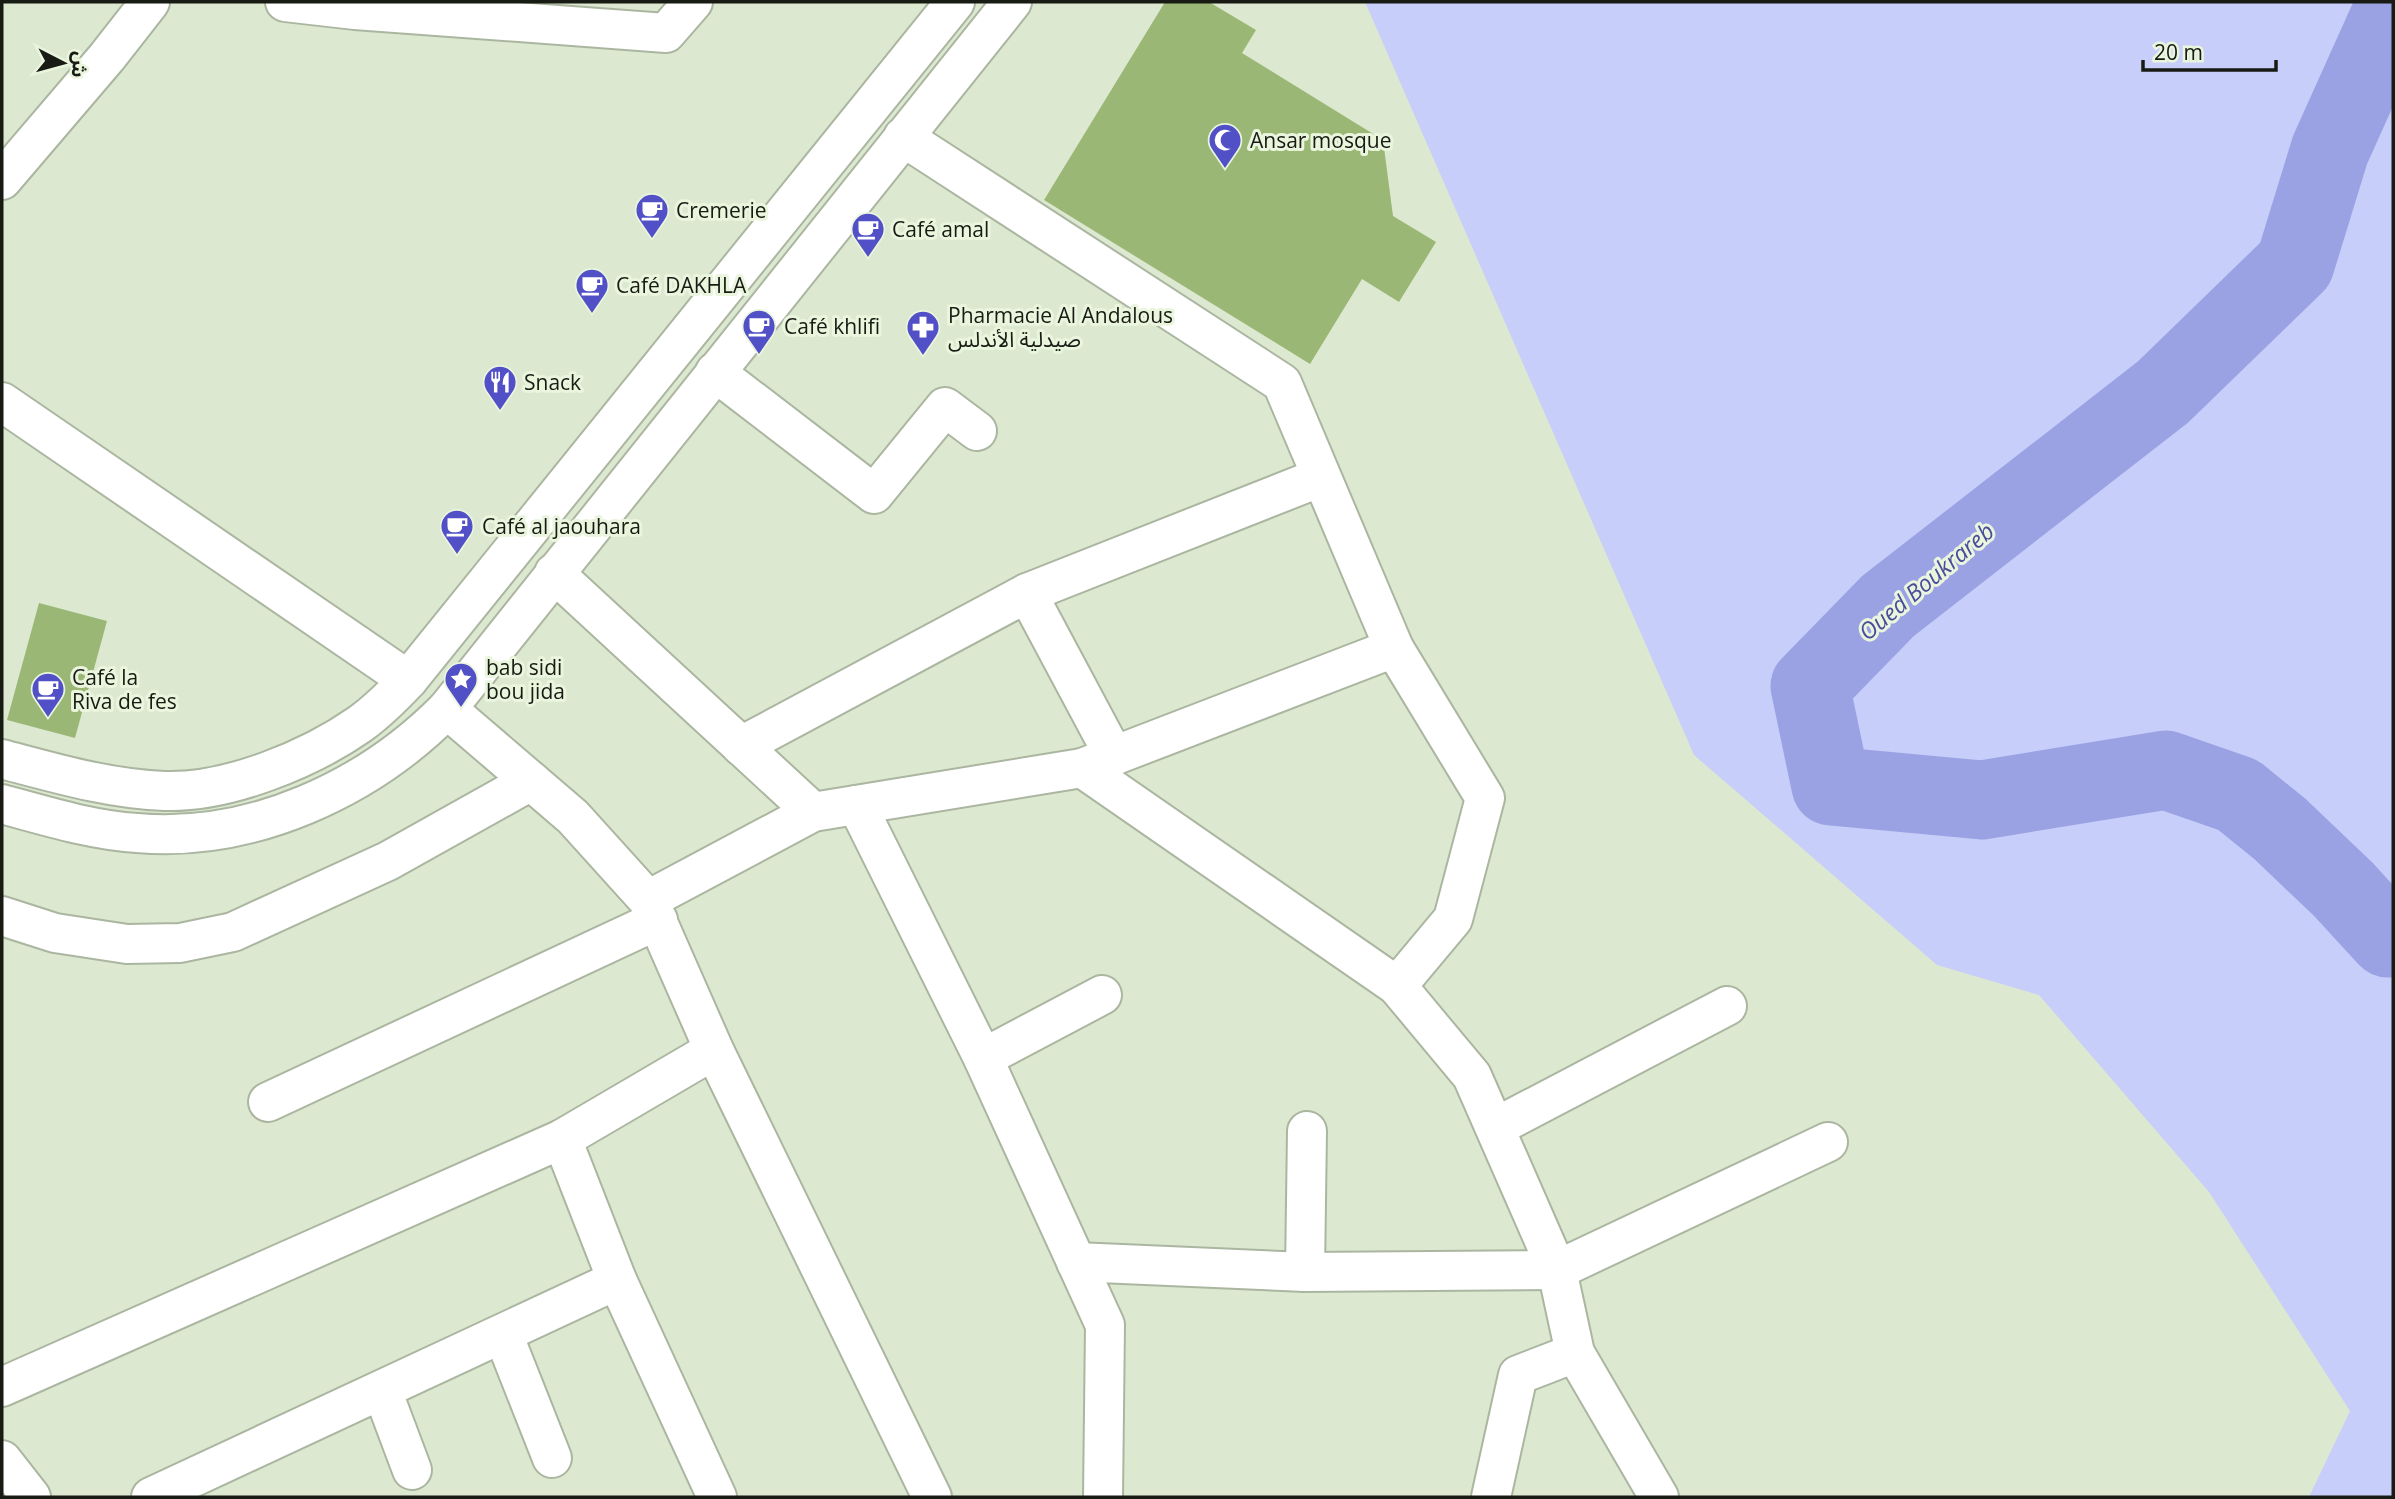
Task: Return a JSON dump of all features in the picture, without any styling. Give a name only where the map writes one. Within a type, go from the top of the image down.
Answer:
[{"type":"street","points":[[2,180],[150,2]]},
{"type":"street","points":[[285,2],[666,33],[693,2]]},
{"type":"street","points":[[2,759],[120,787],[166,791],[231,782],[261,773],[322,747],[382,707],[408,680],[955,2]]},
{"type":"street","points":[[2,804],[72,822],[136,833],[169,834],[227,829],[312,801],[354,781],[410,744],[447,709],[1012,2]]},
{"type":"street","points":[[903,137],[1282,383],[1394,648],[1485,798],[1453,919],[1397,986]]},
{"type":"street","points":[[715,372],[874,494],[945,407],[977,431]]},
{"type":"street","points":[[2,402],[408,680]]},
{"type":"street","points":[[741,746],[1027,593],[1321,477]]},
{"type":"street","points":[[554,573],[813,812]]},
{"type":"street","points":[[1027,593],[1098,762],[1397,986],[1472,1076],[1557,1270],[1575,1353],[1659,1497]]},
{"type":"street","points":[[268,1102],[653,910],[813,812],[1098,762],[1394,648]]},
{"type":"street","points":[[447,709],[573,817],[653,910],[714,1051],[932,1497]]},
{"type":"street","points":[[2,916],[55,933],[127,944],[180,943],[233,932],[388,860],[531,781]]},
{"type":"street","points":[[857,805],[983,1058],[1105,1325],[1103,1497]]},
{"type":"street","points":[[983,1058],[1102,995]]},
{"type":"street","points":[[1496,1127],[1727,1006]]},
{"type":"street","points":[[2,1387],[562,1139],[714,1051]]},
{"type":"street","points":[[1305,1272],[1307,1131]]},
{"type":"street","points":[[562,1139],[617,1280],[717,1497]]},
{"type":"street","points":[[1076,1262],[1305,1272],[1557,1270],[1828,1142]]},
{"type":"street","points":[[151,1497],[202,1486],[382,1390],[617,1280]]},
{"type":"street","points":[[503,1334],[552,1458]]},
{"type":"street","points":[[1492,1497],[1518,1375],[1575,1353]]},
{"type":"street","points":[[382,1390],[412,1471]]},
{"type":"street","points":[[2,1460],[31,1497]]},
{"type":"shaded area","points":[[1365,2],[2393,2],[2393,1497],[2309,1497],[2350,1411],[2209,1192],[2039,995],[1937,965],[1694,755]]},
{"type":"building","name":"Ansar mosque","points":[[1165,2],[1209,2],[1256,30],[1242,53],[1383,140],[1393,216],[1436,242],[1399,302],[1362,279],[1310,364],[1044,200]]},
{"type":"building","points":[[39,603],[107,621],[75,738],[7,720]]},
{"type":"waterway","name":"Oued Boukrareb","points":[[2393,10],[2330,150],[2295,264],[2163,392],[1888,606],[1810,686],[1831,786],[1982,800],[2166,770],[2238,795],[2280,829],[2343,889],[2388,938],[2393,938]]},
{"type":"place","name":"Ansar mosque","points":[[1225,170]]},
{"type":"place","name":"Cremerie","points":[[652,240]]},
{"type":"place","name":"Café amal","points":[[868,259]]},
{"type":"place","name":"Café DAKHLA","points":[[592,315]]},
{"type":"place","name":"Café khlifi","points":[[759,356]]},
{"type":"place","name":"Pharmacie Al Andalous صيدلية الأندلس","points":[[923,357]]},
{"type":"place","name":"Snack","points":[[500,412]]},
{"type":"place","name":"Café al jaouhara","points":[[457,556]]},
{"type":"place","name":"bab sidi bou jida","points":[[461,709]]},
{"type":"place","name":"Café la Riva de fes","points":[[48,719]]}]
